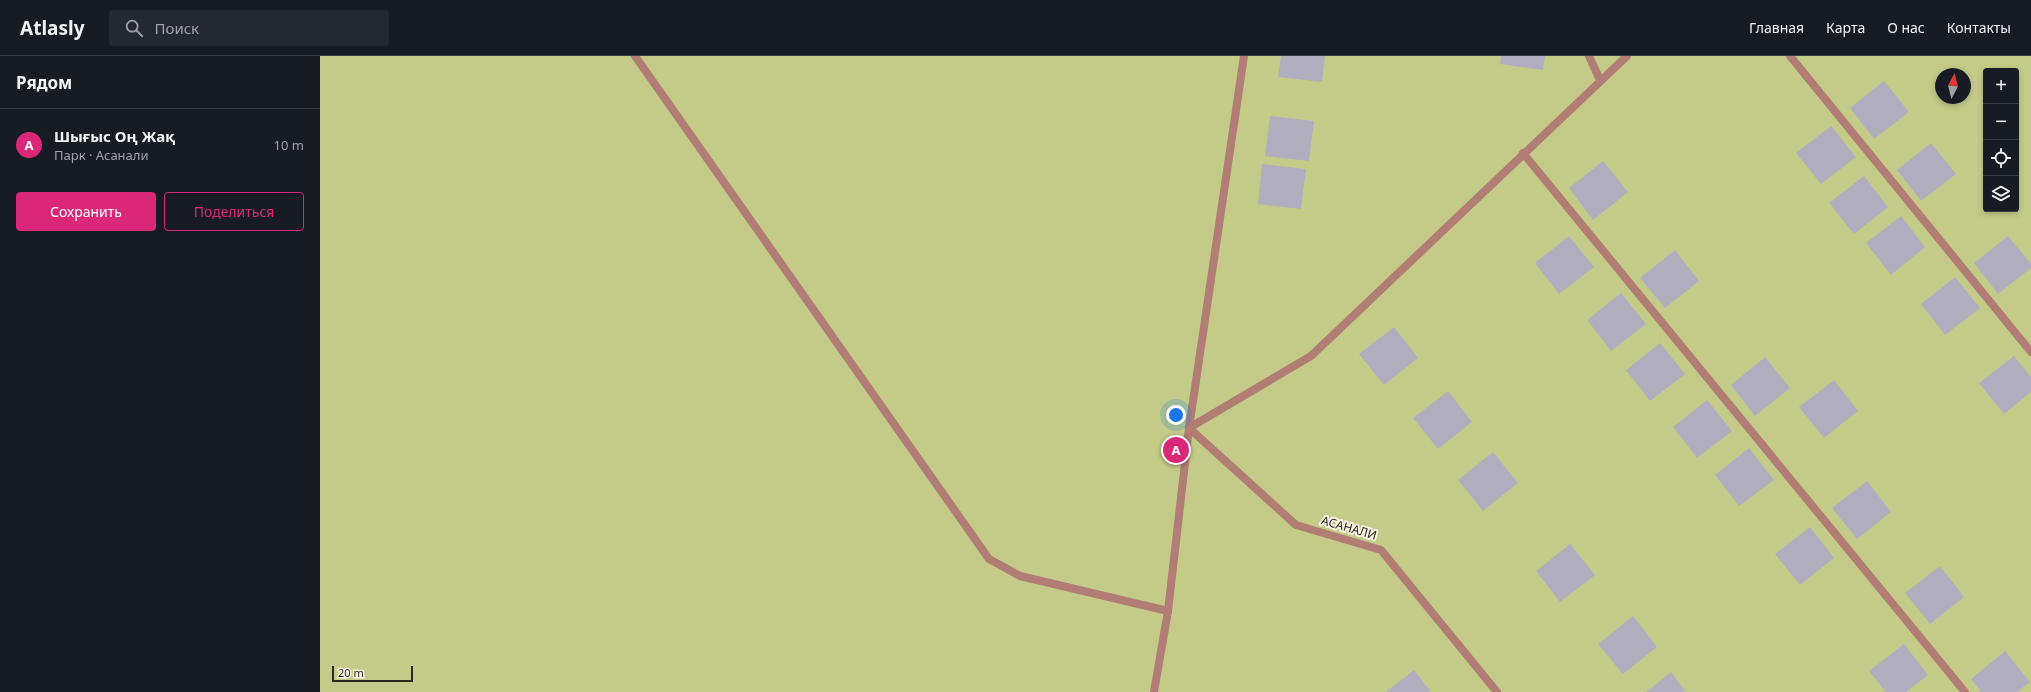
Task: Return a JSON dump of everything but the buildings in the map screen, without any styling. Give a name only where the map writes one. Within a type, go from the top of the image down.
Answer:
[{"type":"street","points":[[635,56],[989,560],[1020,576],[1168,611]]},
{"type":"street","points":[[1154,692],[1168,611],[1189,428],[1244,56]]},
{"type":"street","points":[[1589,56],[1600,80]]},
{"type":"street","points":[[1189,428],[1311,356],[1522,153],[1627,56]]},
{"type":"street","points":[[1790,56],[2031,352]]},
{"type":"street","points":[[1522,153],[1965,692]]},
{"type":"street","name":"АСАНАЛИ","points":[[1189,428],[1296,525],[1381,550],[1498,692]]},
{"type":"green space","points":[[320,56],[2031,56],[2031,692],[320,692]]},
{"type":"place","name":"Шығыс Оң Жақ","points":[[1176,450]]}]
